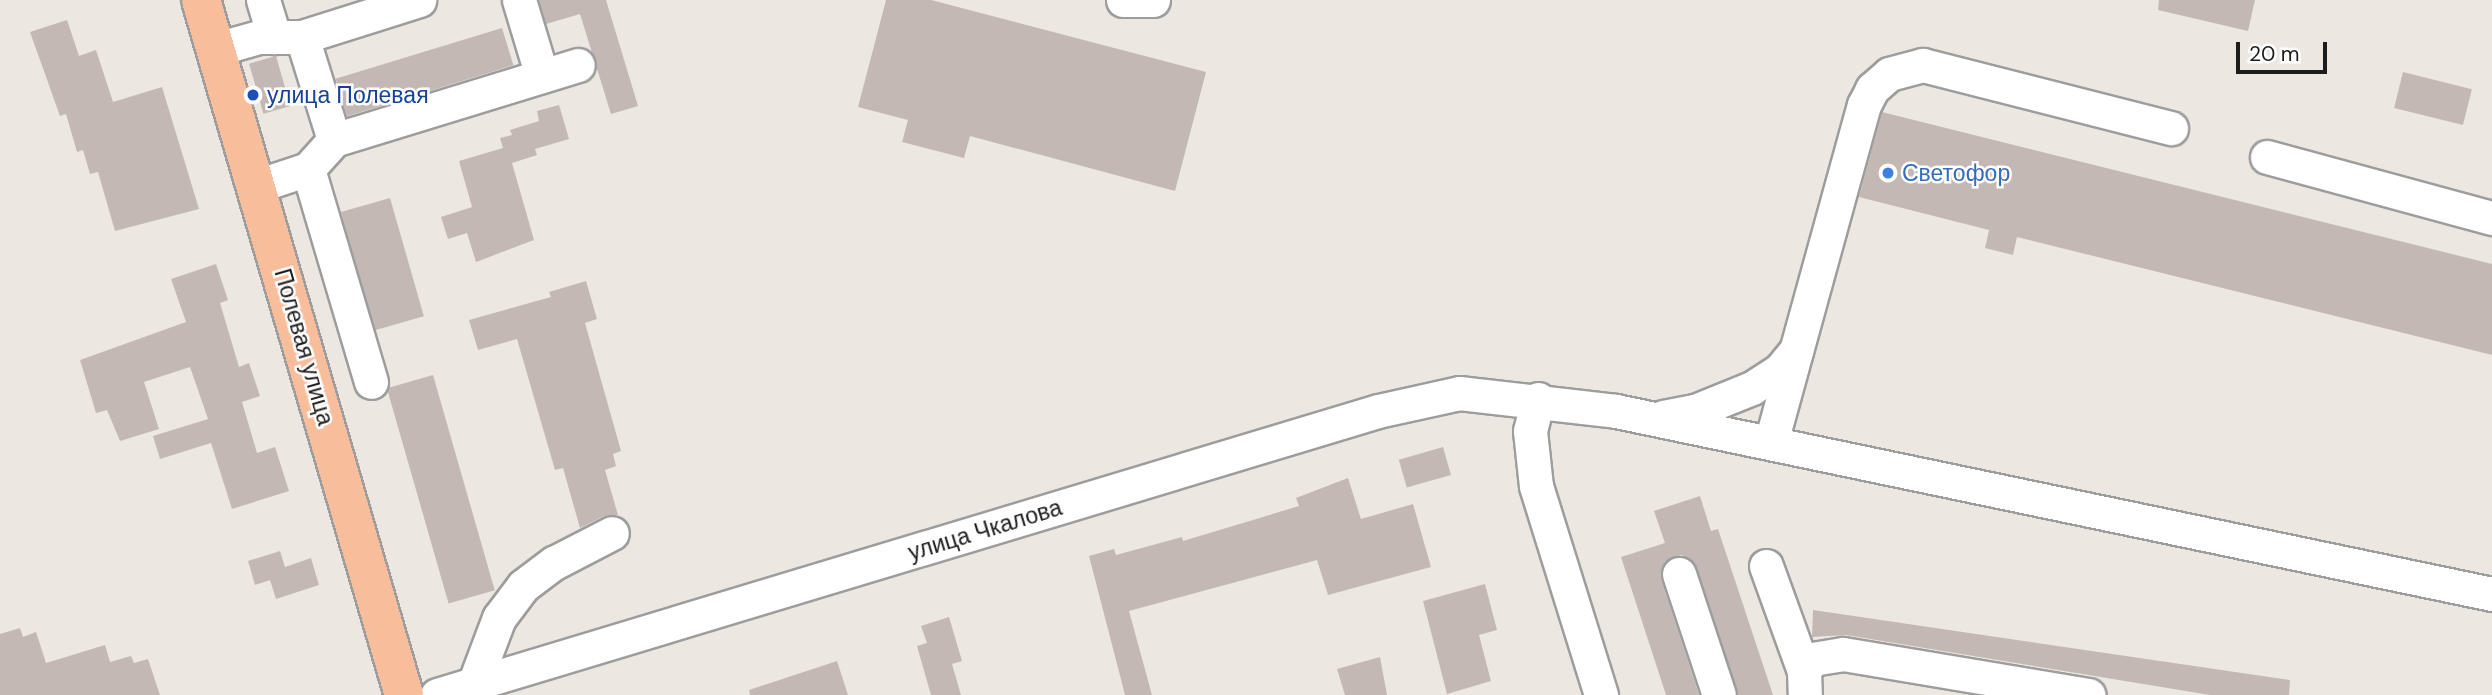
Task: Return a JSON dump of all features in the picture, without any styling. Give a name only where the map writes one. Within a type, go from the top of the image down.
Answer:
[{"type":"main road","name":"Полевая улица","points":[[201,0],[404,695]]},
{"type":"street","points":[[263,0],[288,37],[334,140]]},
{"type":"street","points":[[216,49],[288,37],[419,0]]},
{"type":"street","points":[[519,0],[542,76]]},
{"type":"street","points":[[1123,0],[1153,0]]},
{"type":"street","points":[[257,186],[308,169],[334,140],[578,65]]},
{"type":"street","points":[[1771,442],[1864,104],[1872,89],[1889,74],[1923,65],[2171,128]]},
{"type":"street","points":[[2267,157],[2492,218]]},
{"type":"street","points":[[308,169],[371,382]]},
{"type":"street","points":[[1651,418],[1683,414],[1752,388],[1780,370],[1798,346]]},
{"type":"street","name":"улица Чкалова","points":[[437,695],[1391,407],[1459,393],[1538,399],[1651,418],[2492,594]]},
{"type":"street","points":[[1538,399],[1530,431],[1536,486],[1601,695]]},
{"type":"street","points":[[474,684],[499,618],[523,586],[554,563],[612,533]]},
{"type":"street","points":[[1766,566],[1804,683]]},
{"type":"street","points":[[1679,574],[1719,695]]},
{"type":"street","points":[[1804,683],[1812,659],[1826,654],[1921,681],[2089,695]]},
{"type":"building","points":[[539,0],[606,0],[638,106],[611,114],[580,14],[546,24]]},
{"type":"building","points":[[886,0],[931,0],[1206,72],[1175,191],[970,136],[964,158],[902,142],[908,120],[858,107]]},
{"type":"building","points":[[2159,0],[2255,0],[2248,31],[2158,10]]},
{"type":"building","points":[[67,20],[79,56],[96,50],[113,102],[162,87],[199,209],[115,231],[98,172],[90,174],[83,150],[77,152],[66,114],[60,116],[30,32]]},
{"type":"building","points":[[502,28],[513,65],[347,116],[336,79]]},
{"type":"building","points":[[276,56],[290,106],[263,114],[249,64]]},
{"type":"building","points":[[2403,72],[2472,89],[2463,125],[2394,108]]},
{"type":"building","points":[[559,105],[569,139],[535,149],[537,155],[512,163],[534,240],[476,262],[467,233],[448,239],[441,217],[472,207],[459,161],[503,148],[500,138],[512,135],[510,130],[539,121],[537,111]]},
{"type":"building","points":[[1882,112],[2492,264],[2492,355],[2017,237],[2013,255],[1985,248],[1989,230],[1859,197]]},
{"type":"building","points":[[390,198],[424,316],[375,330],[341,212]]},
{"type":"building","points":[[216,264],[228,300],[220,303],[239,367],[249,363],[260,396],[242,402],[257,453],[275,447],[289,491],[232,509],[211,443],[160,459],[153,436],[208,419],[190,367],[144,382],[159,429],[120,441],[107,410],[96,413],[80,360],[186,322],[171,279]]},
{"type":"building","points":[[586,281],[597,319],[585,323],[621,451],[613,454],[616,466],[605,470],[618,515],[604,516],[580,528],[563,468],[555,470],[517,339],[478,350],[469,320],[551,297],[549,292]]},
{"type":"building","points":[[433,375],[495,590],[449,604],[387,388]]},
{"type":"building","points":[[1443,447],[1451,475],[1407,488],[1399,460]]},
{"type":"building","points":[[1348,478],[1361,519],[1413,504],[1431,567],[1328,595],[1317,560],[1129,611],[1152,695],[1125,695],[1089,556],[1114,549],[1116,555],[1182,537],[1183,541],[1299,506],[1296,498]]},
{"type":"building","points":[[1700,496],[1711,531],[1718,529],[1773,695],[1738,695],[1697,568],[1682,555],[1665,561],[1661,579],[1699,695],[1666,695],[1621,557],[1665,543],[1654,511]]},
{"type":"building","points":[[280,551],[285,567],[311,558],[319,585],[276,599],[270,580],[255,585],[248,561]]},
{"type":"building","points":[[1485,584],[1497,630],[1479,635],[1491,681],[1447,694],[1423,601]]},
{"type":"building","points":[[1813,610],[2290,680],[2289,695],[2210,695],[1846,635],[1812,637]]},
{"type":"building","points":[[949,617],[962,661],[952,664],[961,695],[931,695],[917,646],[927,643],[921,626]]},
{"type":"building","points":[[20,628],[23,637],[36,632],[46,663],[105,645],[110,662],[131,656],[134,663],[148,659],[160,695],[0,695],[0,634]]},
{"type":"building","points":[[1380,657],[1387,695],[1345,695],[1337,669]]},
{"type":"building","points":[[837,661],[848,695],[750,695],[749,690]]},
{"type":"place","name":"улица Полевая","points":[[253,95]]},
{"type":"place","name":"Светофор","points":[[1888,173]]}]
